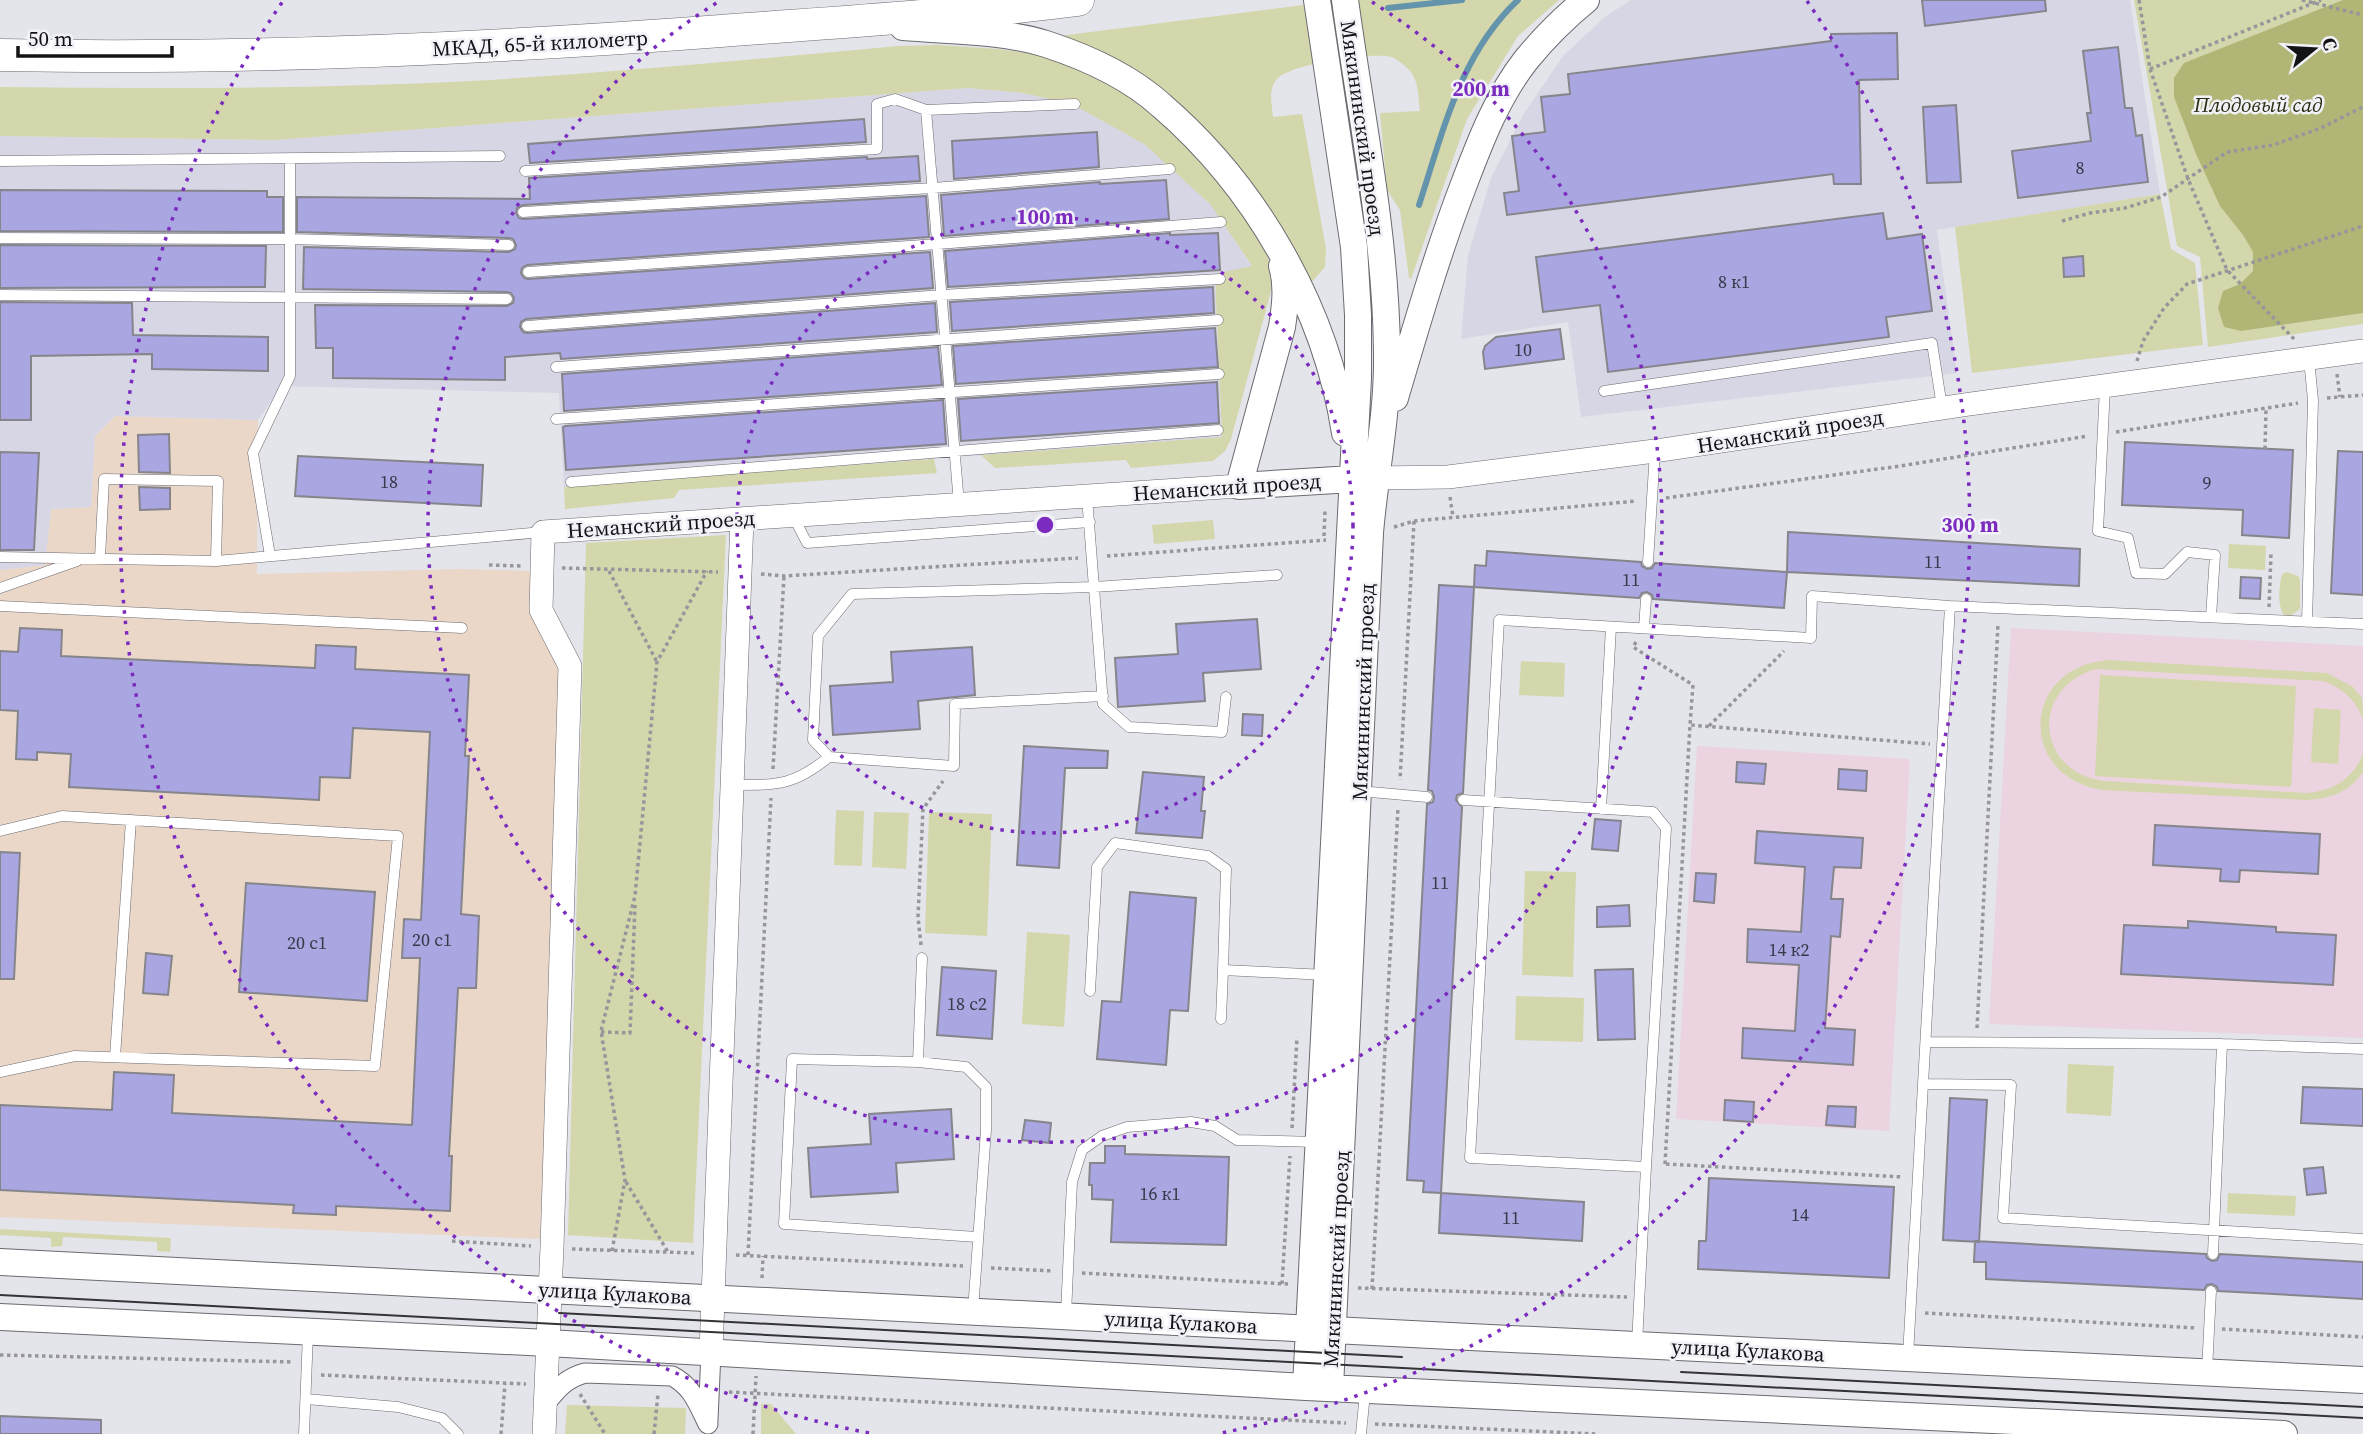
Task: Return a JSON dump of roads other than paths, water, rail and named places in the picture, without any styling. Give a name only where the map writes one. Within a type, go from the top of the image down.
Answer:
[{"type":"highway","name":"МКАД, 65-й километр","points":[[0,55],[388,52],[541,44],[842,22],[1078,0]]},
{"type":"main road","name":"Мякининский проезд","points":[[1317,0],[1380,244],[1387,354],[1381,446],[1363,478],[1327,975],[1319,1142],[1320,1329]]},
{"type":"main road","name":"Мякининский проезд","points":[[1318,1387],[1359,790],[1370,533],[1363,478],[1358,378],[1358,315],[1345,0]]},
{"type":"main road","points":[[1381,446],[1451,219],[1479,145],[1501,100],[1525,62],[1559,22],[1586,0]]},
{"type":"main road","points":[[842,22],[993,35],[1044,43],[1089,60],[1126,80],[1161,104],[1193,135],[1235,184],[1277,246],[1309,305],[1323,340],[1363,478]]},
{"type":"main road","points":[[1239,486],[1282,327],[1286,276],[1277,246]]},
{"type":"main road","points":[[1358,315],[1368,349],[1375,353],[1387,354],[1401,350],[1414,335]]},
{"type":"main road","name":"Неманский проезд","points":[[1239,486],[1363,478]]},
{"type":"main road","name":"улица Кулакова","points":[[0,1262],[2363,1380]]},
{"type":"main road","points":[[0,1317],[548,1343],[1318,1387],[2273,1434]]},
{"type":"street","name":"Неманский проезд","points":[[1363,478],[1448,477],[1655,451],[1942,408],[2363,351]]},
{"type":"street","name":"Неманский проезд","points":[[543,532],[1239,486]]},
{"type":"street","points":[[707,1429],[742,519]]},
{"type":"street","points":[[543,532],[541,610],[570,666],[544,1434]]},
{"type":"street","points":[[545,1404],[572,1376],[585,1373],[672,1376],[683,1382],[691,1391],[707,1429]]},
{"type":"lane","points":[[525,171],[877,149],[877,104],[895,99],[926,110],[1075,104]]},
{"type":"lane","points":[[926,110],[960,505]]},
{"type":"lane","points":[[0,161],[500,156]]},
{"type":"lane","points":[[270,556],[253,453],[290,376],[290,159]]},
{"type":"lane","points":[[523,212],[933,188],[1170,169]]},
{"type":"lane","points":[[528,272],[1221,222]]},
{"type":"lane","points":[[0,238],[290,239],[509,245]]},
{"type":"lane","points":[[527,326],[942,295],[1220,279]]},
{"type":"lane","points":[[0,295],[508,299]]},
{"type":"lane","points":[[556,367],[1218,320]]},
{"type":"lane","points":[[1604,391],[1932,343],[1942,408]]},
{"type":"lane","points":[[2306,622],[2313,400],[2309,359]]},
{"type":"lane","points":[[556,419],[1219,374]]},
{"type":"lane","points":[[2105,387],[2098,531],[2128,538],[2136,573],[2165,574],[2187,552],[2214,555],[2211,617]]},
{"type":"lane","points":[[571,482],[1218,430]]},
{"type":"lane","points":[[1648,562],[1655,451]]},
{"type":"lane","points":[[100,558],[104,479],[218,481],[216,561]]},
{"type":"lane","points":[[1087,496],[1103,704],[1129,727],[1222,732],[1226,696]]},
{"type":"lane","points":[[793,515],[807,543],[1090,522]]},
{"type":"lane","name":"Неманский проезд","points":[[0,557],[216,561],[543,532]]},
{"type":"lane","points":[[0,588],[84,558]]},
{"type":"lane","points":[[1103,696],[955,704],[954,766],[829,757],[813,740],[818,636],[852,594],[1094,587],[1277,575]]},
{"type":"lane","points":[[1646,1167],[1470,1158],[1499,620],[1811,638],[1812,596],[1950,606],[2363,624]]},
{"type":"lane","points":[[1644,628],[1646,599]]},
{"type":"lane","points":[[0,606],[462,628]]},
{"type":"lane","points":[[1908,1358],[1950,606]]},
{"type":"lane","points":[[1601,809],[1611,626]]},
{"type":"lane","points":[[732,785],[783,784],[809,773],[829,757]]},
{"type":"lane","points":[[1359,790],[1427,797]]},
{"type":"lane","points":[[1462,800],[1653,812],[1667,828],[1637,1345]]},
{"type":"lane","points":[[0,831],[62,816],[398,836],[375,1066],[75,1056],[0,1072]]},
{"type":"lane","points":[[115,1057],[131,820]]},
{"type":"lane","points":[[1090,990],[1097,867],[1115,843],[1208,856],[1226,869],[1221,1019]]},
{"type":"lane","points":[[918,1062],[922,958]]},
{"type":"lane","points":[[1223,970],[1327,975]]},
{"type":"lane","points":[[1926,1042],[2222,1044],[2363,1049]]},
{"type":"lane","points":[[2213,1254],[2222,1044]]},
{"type":"lane","points":[[973,1311],[986,1130],[986,1087],[966,1066],[792,1059],[784,1224],[977,1237]]},
{"type":"lane","points":[[1923,1084],[2011,1086],[2003,1218],[2363,1239]]},
{"type":"lane","points":[[1065,1316],[1072,1181],[1082,1150],[1102,1136],[1127,1127],[1191,1122],[1215,1126],[1237,1140],[1319,1142]]},
{"type":"lane","points":[[2207,1372],[2211,1291]]},
{"type":"lane","points":[[304,1434],[308,1333]]},
{"type":"lane","points":[[1362,1429],[1366,1389]]},
{"type":"lane","points":[[306,1399],[398,1407],[442,1418],[458,1434]]},
{"type":"waterway","points":[[1388,8],[1462,0]]},
{"type":"waterway","points":[[1419,205],[1446,122],[1468,69],[1498,21],[1518,0]]},
{"type":"tram line","points":[[0,1295],[2363,1418]]},
{"type":"tram line","points":[[559,1313],[1402,1357]]},
{"type":"tram line","points":[[1681,1372],[2363,1407]]},
{"type":"park label","name":"Плодовый сад","points":[[2258,104]]}]
